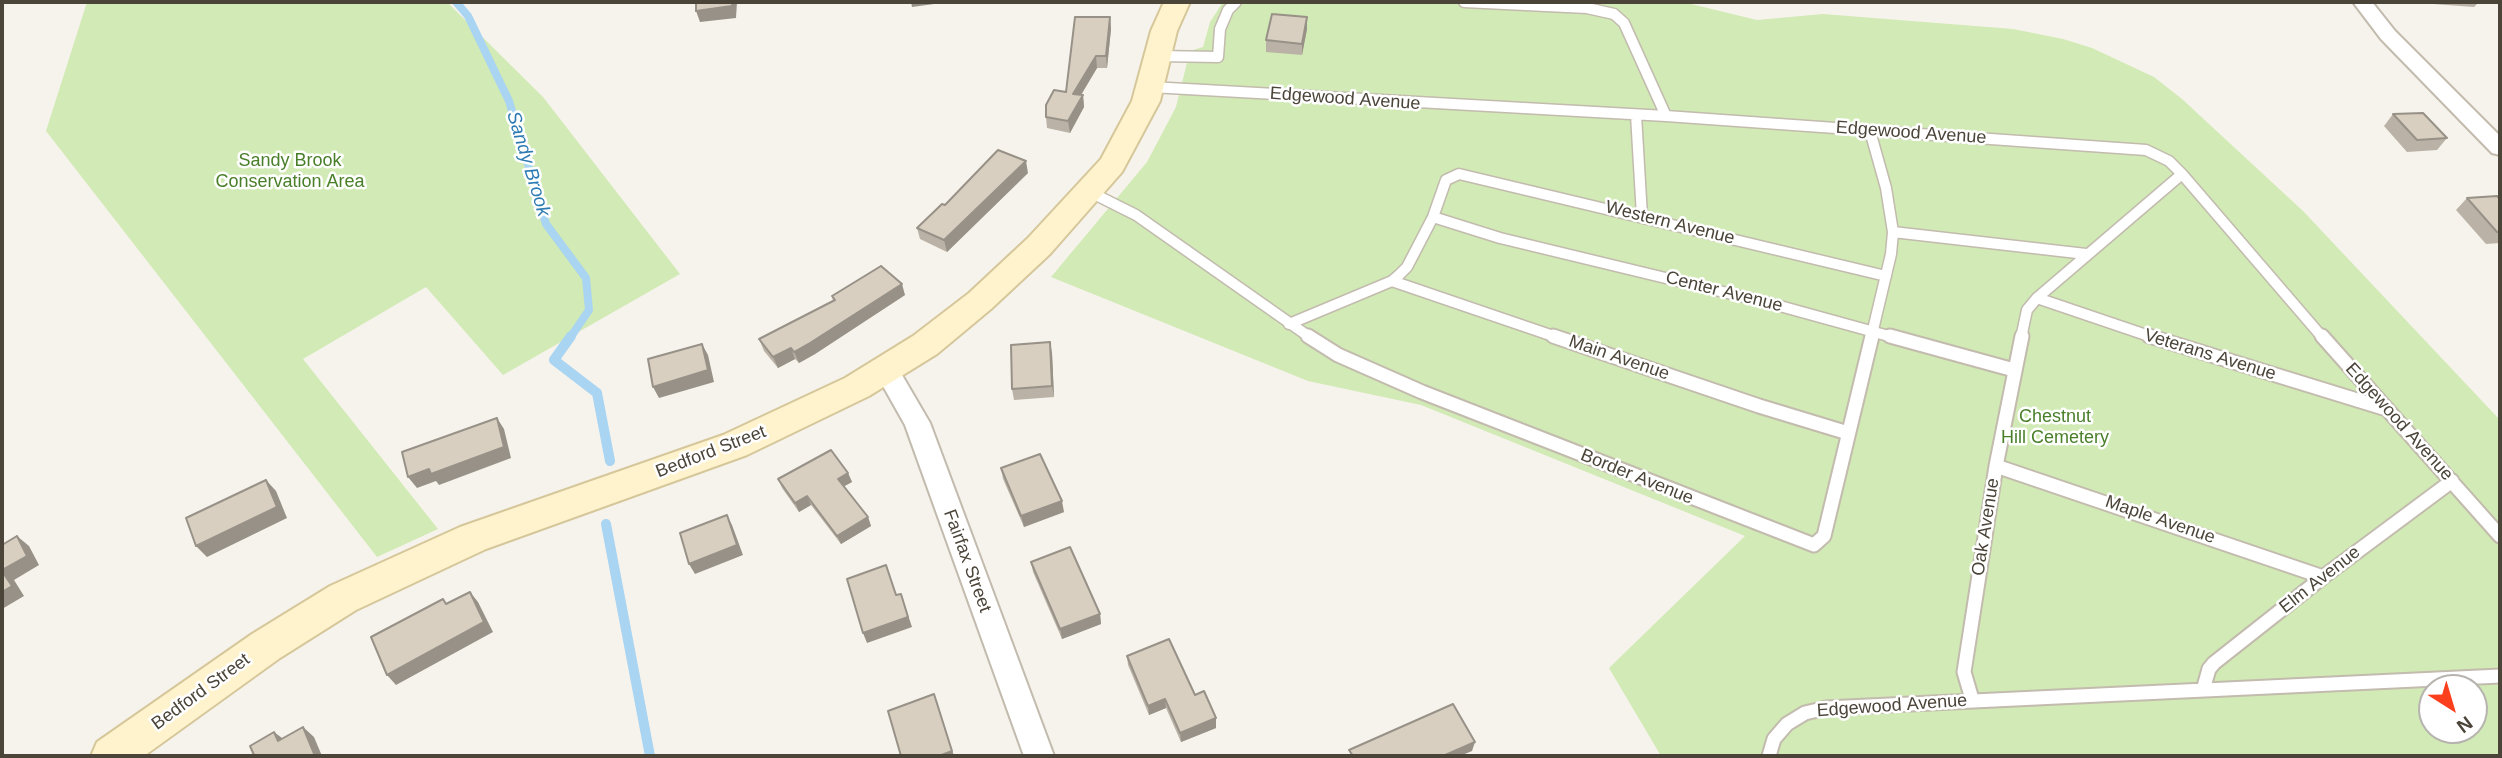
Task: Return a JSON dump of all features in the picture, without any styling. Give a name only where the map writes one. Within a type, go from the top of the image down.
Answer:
[{"type":"main road","name":"Bedford Street","points":[[111,756],[266,646],[343,598],[473,538],[747,440],[821,407],[925,345],[980,301],[1039,246],[1112,165],[1129,137],[1154,71],[1164,31],[1177,2]]},
{"type":"street","points":[[2362,2],[2388,35],[2500,148]]},
{"type":"street","name":"Fairfax Street","points":[[886,370],[916,423],[1039,756]]},
{"type":"lane","points":[[1154,71],[1218,57],[1220,29],[1228,9],[1236,2]]},
{"type":"lane","points":[[1464,2],[1587,8],[1614,14],[1624,23],[1666,116]]},
{"type":"lane","name":"Edgewood Avenue","points":[[1154,71],[1636,115],[2137,148],[2163,158],[2182,174],[2384,408],[2500,536]]},
{"type":"lane","points":[[1636,115],[1642,216]]},
{"type":"lane","name":"Border Avenue","points":[[1090,192],[1136,215],[1289,324],[1338,355],[1422,392],[1814,545],[1824,536],[1886,276],[1893,232],[1886,188],[1870,131]]},
{"type":"lane","points":[[1289,324],[1392,281],[1407,267],[1433,217],[1446,180],[1453,174]]},
{"type":"lane","name":"Western Avenue","points":[[1453,174],[1465,174],[1886,276]]},
{"type":"lane","name":"Oak Avenue","points":[[1972,699],[1964,673],[1996,466],[2027,310],[2085,254],[2182,174]]},
{"type":"lane","name":"Center Avenue","points":[[1433,217],[1500,238],[1873,331],[2014,370]]},
{"type":"lane","points":[[1893,232],[2085,254]]},
{"type":"lane","name":"Main Avenue","points":[[1392,281],[1759,406],[1848,433]]},
{"type":"lane","name":"Veterans Avenue","points":[[2037,298],[2081,315],[2384,408]]},
{"type":"lane","name":"Maple Avenue","points":[[1996,466],[2323,577]]},
{"type":"lane","name":"Elm Avenue","points":[[2203,690],[2209,669],[2214,663],[2323,577],[2452,481]]},
{"type":"lane","name":"Edgewood Avenue","points":[[1769,756],[1779,732],[1795,718],[1816,710],[1972,699],[2500,676]]},
{"type":"green space","name":"Sandy Brook Conservation Area","points":[[87,2],[447,2],[543,97],[680,274],[503,375],[426,287],[303,359],[438,529],[377,557],[46,131]]},
{"type":"green space","name":"Chestnut Hill Cemetery","points":[[1223,2],[1668,2],[1691,4],[1757,20],[1823,14],[2013,29],[2092,48],[2154,77],[2182,99],[2303,211],[2500,420],[2500,756],[1661,756],[1609,668],[1745,536],[1421,405],[1308,381],[1051,277],[1147,162],[1176,107],[1190,51],[1203,47],[1210,22]]},
{"type":"building","points":[[696,2],[732,2],[732,6],[696,11]]},
{"type":"building","points":[[1272,14],[1307,17],[1302,44],[1266,40]]},
{"type":"building","points":[[1075,17],[1110,17],[1106,56],[1096,56],[1073,94],[1083,95],[1068,121],[1046,117],[1046,105],[1054,90],[1066,92]]},
{"type":"building","points":[[2423,113],[2447,138],[2417,140],[2393,114]]},
{"type":"building","points":[[998,150],[1026,161],[944,240],[917,228],[942,204],[945,205]]},
{"type":"building","points":[[2497,196],[2500,199],[2500,232],[2497,232],[2467,198]]},
{"type":"building","points":[[881,266],[902,284],[810,343],[794,352],[791,348],[773,357],[759,339],[835,300],[832,296]]},
{"type":"building","points":[[1050,342],[1052,386],[1012,389],[1011,345]]},
{"type":"building","points":[[702,344],[708,370],[653,387],[648,359]]},
{"type":"building","points":[[497,418],[504,447],[431,474],[429,469],[408,477],[402,452]]},
{"type":"building","points":[[831,450],[848,473],[838,479],[868,517],[837,536],[807,496],[795,503],[778,479]]},
{"type":"building","points":[[1040,454],[1062,501],[1021,516],[1001,468]]},
{"type":"building","points":[[266,480],[277,507],[196,546],[186,518]]},
{"type":"building","points":[[727,515],[737,545],[689,564],[680,533]]},
{"type":"building","points":[[17,536],[27,556],[2,570],[2,545]]},
{"type":"building","points":[[1070,547],[1100,614],[1060,629],[1031,562]]},
{"type":"building","points":[[886,565],[896,595],[901,594],[908,617],[863,633],[847,579]]},
{"type":"building","points":[[2,571],[12,586],[2,592]]},
{"type":"building","points":[[470,592],[484,622],[387,675],[371,637],[443,599],[446,604]]},
{"type":"building","points":[[1169,639],[1195,695],[1204,691],[1216,718],[1180,733],[1165,699],[1148,706],[1127,656]]},
{"type":"building","points":[[934,694],[952,751],[939,756],[901,756],[888,711]]},
{"type":"building","points":[[1453,704],[1475,742],[1443,756],[1353,756],[1349,750]]},
{"type":"building","points":[[303,727],[315,756],[252,756],[254,755],[250,746],[274,732],[278,741]]},
{"type":"waterway","name":"Sandy Brook","points":[[456,2],[468,16],[509,101],[546,224],[586,278],[589,310],[570,338]]},
{"type":"waterway","name":"Sandy Brook","points":[[571,336],[554,360],[597,393],[610,461]]},
{"type":"waterway","name":"Sandy Brook","points":[[606,524],[650,756]]}]
